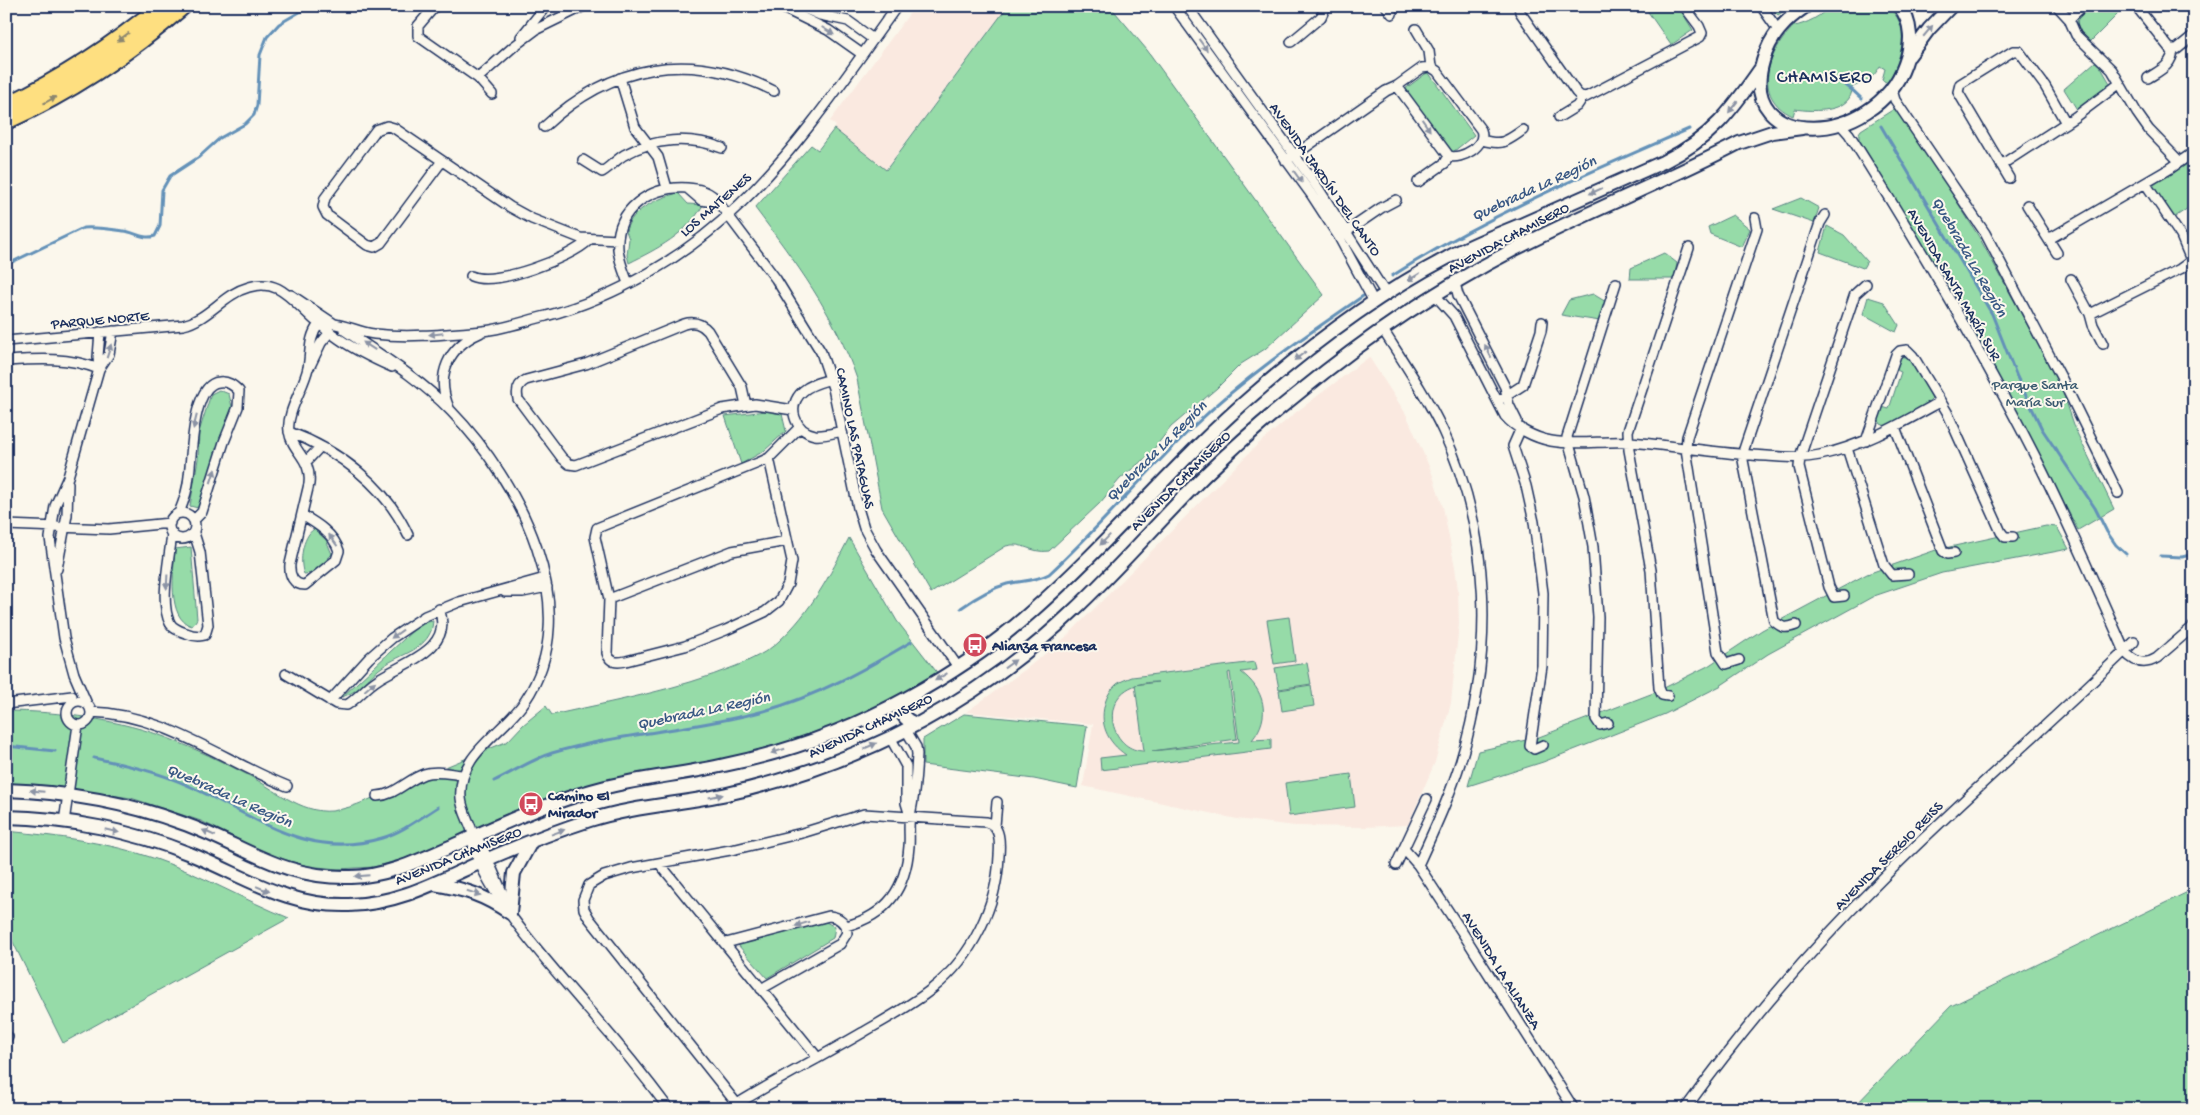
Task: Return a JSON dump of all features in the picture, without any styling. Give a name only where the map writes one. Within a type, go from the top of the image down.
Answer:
[{"type":"highway","points":[[6,106],[79,66],[134,28],[161,6]]},
{"type":"highway","points":[[6,121],[41,105],[86,79],[131,48],[183,6]]},
{"type":"street","points":[[434,6],[418,26],[418,36],[478,78],[492,94]]},
{"type":"street","points":[[478,78],[513,47],[546,24],[584,6]]},
{"type":"street","points":[[780,6],[828,30],[862,54]]},
{"type":"street","points":[[799,6],[820,15],[848,21],[873,39]]},
{"type":"street","name":"LOS MAITENES","points":[[335,324],[364,333],[395,336],[484,330],[568,309],[628,283],[689,246],[729,214],[781,160],[897,6]]},
{"type":"street","name":"AVENIDA JARDÍN DEL CANTO","points":[[1174,6],[1339,237],[1374,302]]},
{"type":"street","points":[[1291,42],[1322,17],[1326,6]]},
{"type":"street","points":[[1519,6],[1520,12],[1576,92],[1583,97]]},
{"type":"street","points":[[1559,116],[1577,106],[1583,97],[1700,37],[1701,29],[1684,6]]},
{"type":"street","points":[[1761,6],[1778,30]]},
{"type":"street","points":[[1802,128],[1782,120],[1765,105],[1760,91],[1761,68],[1769,46],[1778,30],[1787,20],[1806,6]]},
{"type":"street","points":[[1907,58],[1929,29],[1951,6]]},
{"type":"street","points":[[2057,6],[2066,13],[2076,34],[2112,70],[2149,130],[2180,162]]},
{"type":"street","points":[[2066,13],[2083,6]]},
{"type":"street","points":[[2136,6],[2172,50]]},
{"type":"street","points":[[1181,15],[1190,7]]},
{"type":"street","name":"AVENIDA JARDÍN DEL CANTO","points":[[1190,7],[1348,232],[1386,294]]},
{"type":"street","points":[[1841,125],[1871,110],[1892,90],[1899,79],[1907,58],[1910,31],[1904,7]]},
{"type":"street","points":[[513,47],[543,10]]},
{"type":"street","points":[[543,10],[540,19],[546,24]]},
{"type":"street","points":[[1416,29],[1429,51],[1431,67]]},
{"type":"street","points":[[2172,50],[2194,35]]},
{"type":"street","points":[[2148,78],[2169,63],[2172,57],[2172,50]]},
{"type":"street","points":[[2009,178],[1958,92],[1960,84],[2013,51],[2019,51],[2045,86],[2066,123]]},
{"type":"street","points":[[1286,161],[1386,91],[1397,86],[1422,68],[1431,67],[1437,71],[1481,130],[1482,140],[1475,148],[1456,157],[1449,156],[1397,86]]},
{"type":"street","points":[[544,127],[581,96],[608,82],[664,68],[696,68],[736,75],[774,91]]},
{"type":"street","name":"AVENIDA CHAMISERO","points":[[6,790],[68,794],[125,806],[164,816],[206,832],[269,863],[295,872],[317,876],[357,877],[386,872],[417,861],[548,805],[600,788],[726,765],[796,746],[836,731],[905,699],[995,642],[1042,602],[1180,462],[1230,415],[1298,358],[1374,302],[1443,260],[1663,162],[1690,148],[1721,122],[1761,68]]},
{"type":"street","points":[[620,78],[635,127],[658,157],[667,188],[647,196],[635,204],[626,216],[618,240],[620,260],[628,283]]},
{"type":"street","points":[[1232,86],[1241,81]]},
{"type":"street","points":[[2001,164],[2066,123],[2119,84]]},
{"type":"street","points":[[1892,90],[1896,100],[1985,233],[2062,380],[2118,493]]},
{"type":"street","name":"AVENIDA CHAMISERO","points":[[6,817],[64,822],[158,843],[205,860],[273,892],[317,904],[349,905],[378,902],[417,892],[484,861],[602,816],[710,798],[785,779],[831,763],[912,727],[972,691],[1042,638],[1087,597],[1240,442],[1320,375],[1435,295],[1496,260],[1563,226],[1748,139],[1772,132],[1841,125]]},
{"type":"street","name":"AVENIDA SANTA MARÍA SUR","points":[[1841,125],[1849,134],[1930,264],[1994,378],[2042,470],[2125,652]]},
{"type":"street","points":[[442,162],[382,243],[377,246],[367,245],[327,215],[324,210],[325,198],[379,127],[387,126],[394,128],[442,162],[526,216],[559,231],[589,240],[618,240]]},
{"type":"street","points":[[1482,140],[1499,144],[1523,130]]},
{"type":"street","points":[[583,160],[602,172],[623,156],[648,144],[673,140],[691,140],[722,148]]},
{"type":"street","points":[[2049,239],[2194,152]]},
{"type":"street","points":[[1418,182],[1445,163],[1449,156]]},
{"type":"street","points":[[2090,314],[2180,268],[2192,259],[2180,236],[2145,183]]},
{"type":"street","name":"CAMINO LAS PATAGUAS","points":[[667,188],[686,188],[700,200],[719,203],[758,252],[797,310],[821,352],[831,378],[858,508],[867,536],[958,667]]},
{"type":"street","points":[[1339,237],[1396,200]]},
{"type":"street","points":[[2028,205],[2057,253]]},
{"type":"street","points":[[1796,625],[1782,628],[1774,621],[1742,454],[1820,223],[1825,215]]},
{"type":"street","points":[[1739,660],[1726,664],[1718,652],[1686,449],[1687,437],[1757,229],[1755,218]]},
{"type":"street","points":[[1489,239],[1497,246],[1496,260]]},
{"type":"street","points":[[471,276],[486,279],[524,270],[561,257],[579,248],[589,240]]},
{"type":"street","points":[[1668,696],[1662,695],[1659,688],[1651,570],[1628,442],[1628,431],[1689,248]]},
{"type":"street","points":[[2071,279],[2090,314],[2103,344]]},
{"type":"street","points":[[1455,283],[1457,293],[1505,387],[1519,427],[1513,446],[1526,486],[1534,522],[1543,601],[1541,680],[1530,746],[1534,749],[1543,745]]},
{"type":"street","points":[[1608,723],[1600,725],[1596,719],[1598,640],[1596,572],[1584,496],[1572,450],[1568,442],[1569,428],[1616,283]]},
{"type":"street","points":[[1844,596],[1834,597],[1829,587],[1799,468],[1800,457],[1855,294],[1866,284]]},
{"type":"street","name":"PARQUE NORTE","points":[[6,340],[177,326],[196,321],[209,313],[227,296],[252,286],[269,286],[290,295]]},
{"type":"street","points":[[290,295],[388,359],[450,410],[483,449],[506,484],[532,536],[546,582],[550,628],[547,652],[539,677],[518,711],[475,754],[463,775],[462,803],[474,836],[473,847],[484,861],[492,886],[510,913],[669,1109]]},
{"type":"street","points":[[290,295],[319,324],[353,348],[401,370]]},
{"type":"street","points":[[1435,295],[1454,316],[1505,416],[1519,427],[1540,438],[1568,442],[1628,442],[1742,454],[1800,457],[1819,455],[1866,441],[1940,402]]},
{"type":"street","points":[[746,405],[742,387],[708,331],[694,322],[684,324],[580,367],[526,380],[521,383],[517,390],[518,399],[562,458],[569,464],[576,465],[715,411],[746,405],[764,405],[793,410]]},
{"type":"street","points":[[1496,401],[1523,385],[1541,331],[1542,322]]},
{"type":"street","points":[[319,324],[335,324]]},
{"type":"street","points":[[308,370],[311,340],[319,324]]},
{"type":"street","name":"LOS MAITENES","points":[[450,410],[444,386],[447,363],[460,344],[484,330]]},
{"type":"street","points":[[1383,330],[1425,396],[1458,468],[1475,528],[1483,596],[1481,664],[1471,725],[1454,780],[1418,865]]},
{"type":"street","points":[[78,725],[88,721],[89,708],[74,674],[60,622],[50,545],[51,527],[55,506],[68,478],[100,369],[109,354],[114,331]]},
{"type":"street","points":[[100,332],[98,357],[100,369]]},
{"type":"street","points":[[302,515],[324,530],[334,541],[339,551],[336,560],[305,585],[297,584],[293,580],[290,569],[310,478],[306,462],[289,432],[290,417],[308,370],[321,343],[330,332]]},
{"type":"street","points":[[1866,441],[1895,356],[1900,350],[1907,350],[1913,356],[1940,402],[2001,532],[2005,537],[2013,537]]},
{"type":"street","points":[[6,360],[66,359],[100,369]]},
{"type":"street","points":[[831,378],[816,383],[803,391],[797,398],[793,410],[795,420],[800,428],[809,433],[820,435],[842,431]]},
{"type":"street","points":[[180,513],[189,515],[194,520],[194,532],[200,552],[208,625],[205,635],[200,637],[178,630],[170,623],[168,616],[166,583],[172,534],[170,523],[172,518],[180,513],[189,476],[193,431],[202,400],[207,389],[214,382],[232,384],[239,391],[238,407],[224,442],[202,512],[194,520]]},
{"type":"street","points":[[1895,427],[1943,551],[1946,554],[1954,553]]},
{"type":"street","points":[[769,458],[792,561],[786,589],[773,606],[756,618],[685,646],[626,661],[612,661],[608,653],[610,599],[595,537],[597,528],[769,458],[800,428]]},
{"type":"street","points":[[289,432],[320,446],[354,469],[378,491],[397,514],[408,535]]},
{"type":"street","points":[[306,462],[310,455],[320,446]]},
{"type":"street","points":[[1847,448],[1884,565],[1892,575],[1908,574]]},
{"type":"street","points":[[55,574],[65,527],[68,478]]},
{"type":"street","points":[[6,525],[110,530],[170,523]]},
{"type":"street","points":[[172,534],[181,539],[188,537],[194,532]]},
{"type":"street","points":[[610,599],[732,551],[787,541]]},
{"type":"street","points":[[330,701],[353,673],[380,648],[418,620],[439,609],[498,592],[546,582]]},
{"type":"street","points":[[286,674],[340,706],[349,704],[374,682],[427,652],[441,631],[442,621],[439,609]]},
{"type":"street","points":[[2125,652],[2135,661],[2150,662],[2194,626]]},
{"type":"street","name":"AVENIDA SERGIO REISS","points":[[1685,1109],[1752,1023],[1846,916],[1929,833],[2134,642]]},
{"type":"street","points":[[74,674],[68,712],[69,718],[78,725]]},
{"type":"street","points":[[6,704],[72,696]]},
{"type":"street","points":[[846,926],[871,917],[886,905],[896,893],[908,858],[910,816],[914,801],[917,754],[912,727],[902,714],[905,699]]},
{"type":"street","points":[[70,705],[79,701],[89,708],[143,720],[176,732],[252,771],[287,786]]},
{"type":"street","points":[[64,822],[78,725]]},
{"type":"street","points":[[890,737],[906,766],[906,804],[910,816]]},
{"type":"street","points":[[378,796],[391,793],[423,774],[430,772],[463,775]]},
{"type":"street","points":[[1396,865],[1427,799]]},
{"type":"street","points":[[995,826],[986,822],[910,816],[864,814],[854,816],[775,840],[719,853],[621,870],[598,879],[589,885],[583,900],[584,909],[597,929],[739,1106],[916,1001],[944,979],[960,961],[980,928],[993,892],[1000,854],[999,836],[995,826],[997,802]]},
{"type":"street","points":[[510,913],[514,873],[531,842]]},
{"type":"street","name":"AVENIDA LA ALIANZA","points":[[1404,849],[1418,865],[1574,1109]]},
{"type":"street","points":[[660,863],[818,1058]]},
{"type":"street","points":[[434,884],[478,894],[510,913]]},
{"type":"street","points":[[726,943],[829,916],[840,919],[846,926],[846,936],[840,944],[761,988]]},
{"type":"shaded area","points":[[915,6],[1008,6],[885,170],[834,129],[836,126],[830,121]]},
{"type":"shaded area","points":[[1369,357],[1406,414],[1432,473],[1443,507],[1458,590],[1459,624],[1451,703],[1435,762],[1408,825],[1364,827],[1295,826],[1237,819],[1083,786],[1093,724],[966,712],[1026,669],[1067,636],[1256,446],[1295,413]]},
{"type":"green space","points":[[1008,6],[1110,6],[1147,50],[1324,295],[1265,349],[1241,364],[1217,388],[1171,427],[1149,455],[1120,479],[1100,503],[1049,551],[1037,551],[1017,545],[1006,546],[931,593],[882,508],[857,379],[838,333],[813,290],[755,208],[811,145],[818,150],[834,129],[886,170]]},
{"type":"green space","points":[[1644,6],[1678,6],[1693,30],[1671,45]]},
{"type":"green space","points":[[1769,6],[1791,6],[1778,15]]},
{"type":"green space","points":[[1829,6],[1886,6],[1900,22],[1902,32],[1902,43],[1897,64],[1888,83],[1882,80],[1885,69],[1880,66],[1869,80],[1852,87],[1851,96],[1846,102],[1831,109],[1795,109],[1793,116],[1780,108],[1772,97],[1768,86],[1771,60],[1785,36],[1794,26],[1813,19],[1823,13]]},
{"type":"green space","points":[[2089,6],[2117,6],[2121,11],[2090,42],[2081,32],[2078,24],[2083,11]]},
{"type":"green space","points":[[2095,62],[2100,66],[2111,85],[2078,111],[2064,89]]},
{"type":"green space","points":[[1428,72],[1474,135],[1453,152],[1405,89]]},
{"type":"green space","name":"Parque Santa María Sur","points":[[1894,109],[1900,110],[1979,237],[2060,384],[2077,433],[2114,509],[2078,530],[1958,302],[1859,139],[1861,130]]},
{"type":"green space","points":[[2194,159],[2194,204],[2172,219],[2152,187]]},
{"type":"green space","points":[[678,193],[688,204],[703,205],[689,224],[671,240],[629,263],[627,255],[629,239],[626,231],[629,223],[634,216],[655,201]]},
{"type":"green space","points":[[1801,198],[1819,208],[1814,223],[1773,209]]},
{"type":"green space","points":[[1733,215],[1750,229],[1742,247],[1710,234],[1708,227]]},
{"type":"green space","points":[[1827,226],[1844,235],[1867,261],[1863,268],[1820,252]]},
{"type":"green space","points":[[1664,253],[1677,263],[1674,279],[1630,279],[1631,268]]},
{"type":"green space","points":[[1593,294],[1606,302],[1600,321],[1561,315],[1569,300]]},
{"type":"green space","points":[[1868,297],[1884,302],[1899,325],[1896,332],[1863,314]]},
{"type":"green space","points":[[1901,356],[1910,358],[1932,398],[1927,403],[1886,426],[1881,424],[1878,419],[1882,407],[1889,409],[1901,372],[1894,369]]},
{"type":"green space","points":[[219,390],[229,394],[232,407],[198,508],[190,506],[198,459],[199,432],[211,394]]},
{"type":"green space","points":[[766,411],[782,414],[786,431],[764,451],[741,464],[725,416]]},
{"type":"green space","points":[[2046,526],[2057,527],[2069,549],[1942,573],[1874,596],[1768,654],[1720,686],[1665,714],[1543,762],[1468,786],[1478,751],[1539,737],[1656,692],[1708,666],[1762,630],[1867,574],[1936,550]]},
{"type":"green space","points":[[314,529],[326,540],[332,554],[314,573],[304,574],[302,557],[304,544]]},
{"type":"green space","points":[[849,538],[897,621],[939,675],[856,717],[797,739],[707,764],[631,776],[426,853],[374,867],[338,869],[307,866],[269,855],[201,821],[131,798],[51,786],[6,784],[6,711],[26,711],[90,718],[152,732],[227,764],[298,804],[320,811],[332,811],[349,807],[508,741],[523,725],[546,706],[552,715],[645,694],[691,682],[736,666],[759,655],[775,645],[801,618],[827,579]]},
{"type":"green space","points":[[191,547],[197,619],[192,626],[184,622],[178,614],[173,593],[175,549]]},
{"type":"green space","points":[[1289,617],[1295,661],[1274,664],[1267,620]]},
{"type":"green space","points":[[433,621],[431,631],[421,645],[382,667],[355,691],[342,697],[421,623]]},
{"type":"green space","points":[[1255,662],[1257,670],[1241,672],[1255,686],[1263,703],[1262,722],[1252,740],[1271,739],[1271,749],[1101,770],[1100,758],[1126,755],[1109,738],[1103,716],[1110,691],[1119,683],[1132,677]],"holes":[[[1230,672],[1239,742],[1152,751],[1237,739],[1228,673]],[[1135,686],[1144,751],[1131,748],[1121,740],[1115,729],[1112,716],[1115,703],[1123,692]]]},
{"type":"green space","points":[[1307,663],[1311,684],[1279,689],[1275,668]]},
{"type":"green space","points":[[1311,685],[1314,706],[1282,711],[1279,690]]},
{"type":"green space","points":[[964,714],[1087,726],[1077,788],[1034,779],[923,765],[923,739]]},
{"type":"green space","points":[[1351,774],[1355,807],[1289,816],[1285,783]]},
{"type":"green space","points":[[6,831],[82,840],[138,853],[190,872],[289,918],[63,1043],[6,928]]},
{"type":"green space","points":[[2194,889],[2194,1109],[1852,1109],[1951,1006]]},
{"type":"green space","points":[[826,922],[835,927],[833,938],[767,978],[738,945]]},
{"type":"waterway","points":[[6,265],[83,228],[119,230],[147,237],[155,236],[160,226],[162,190],[170,176],[199,157],[220,138],[245,124],[254,115],[257,105],[260,55],[267,37],[279,24],[310,6]]},
{"type":"waterway","name":"Quebrada La Región","points":[[1790,80],[1811,75],[1829,77],[1845,85],[1862,99]]},
{"type":"waterway","name":"Quebrada La Región","points":[[1881,126],[1992,314],[2017,377],[2042,429],[2095,508],[2107,532],[2116,545],[2126,554]]},
{"type":"waterway","name":"Quebrada La Región","points":[[1392,276],[1427,254],[1500,215],[1575,179],[1689,129]]},
{"type":"waterway","name":"Quebrada La Región","points":[[961,608],[994,588],[1049,574],[1086,538],[1176,443],[1214,407],[1276,357],[1363,296]]},
{"type":"waterway","name":"Quebrada La Región","points":[[2161,556],[2182,557],[2194,554]]},
{"type":"waterway","name":"Quebrada La Región","points":[[494,781],[530,762],[552,753],[578,746],[711,723],[784,705],[840,681],[911,642]]},
{"type":"waterway","name":"Quebrada La Región","points":[[6,746],[55,751]]},
{"type":"waterway","name":"Quebrada La Región","points":[[94,758],[131,766],[166,777],[189,786],[281,831],[329,844],[355,844],[382,838],[404,828],[438,807]]},
{"type":"place","name":"Alianza Francesa","points":[[975,645]]},
{"type":"place","name":"Camino El Mirador","points":[[531,804]]},
{"type":"district","name":"CHAMISERO","points":[[1825,76]]}]
